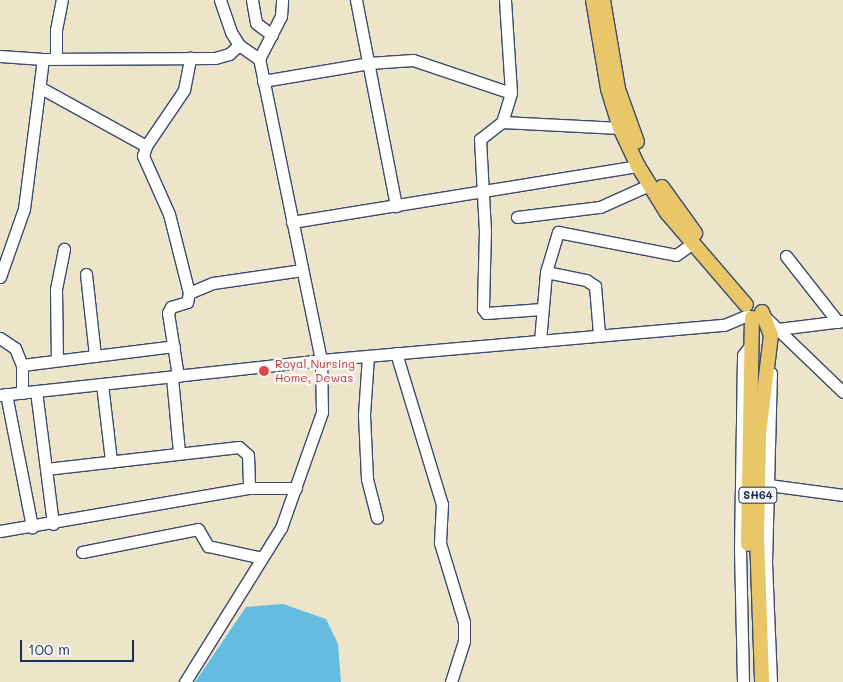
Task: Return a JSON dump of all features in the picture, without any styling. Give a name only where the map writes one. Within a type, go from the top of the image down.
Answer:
[{"type":"main road","name":"SH64","points":[[593,0],[601,57],[620,128],[638,166],[692,244],[754,311],[747,499],[753,682]]},
{"type":"main road","name":"SH64","points":[[603,0],[618,89],[631,128],[648,164],[698,237],[771,335],[761,393],[763,484],[762,682]]},
{"type":"street","points":[[56,58],[56,30],[62,0]]},
{"type":"street","points":[[220,0],[231,32],[239,45],[259,59]]},
{"type":"street","points":[[252,0],[256,23],[272,35]]},
{"type":"street","points":[[185,682],[281,528],[322,412],[321,360],[259,59],[281,16],[282,0]]},
{"type":"street","points":[[356,0],[396,206]]},
{"type":"street","points":[[505,0],[512,93],[502,122],[480,139],[484,192],[483,309],[486,313],[542,309]]},
{"type":"street","points":[[0,56],[43,59],[215,58],[229,54],[239,45]]},
{"type":"street","points":[[179,453],[174,346],[168,313],[171,307],[187,302],[188,292],[169,214],[146,168],[143,156],[146,146],[184,90],[190,58]]},
{"type":"street","points":[[0,277],[24,209],[41,88],[43,59]]},
{"type":"street","points":[[263,81],[369,63],[412,60],[512,93]]},
{"type":"street","points":[[41,88],[146,146]]},
{"type":"street","points":[[502,122],[620,128]]},
{"type":"street","points":[[292,222],[638,166]]},
{"type":"street","points":[[517,217],[600,207],[649,184]]},
{"type":"street","points":[[540,341],[546,272],[558,232],[676,255],[692,244]]},
{"type":"street","points":[[57,360],[56,289],[64,249]]},
{"type":"street","points":[[786,256],[840,321]]},
{"type":"street","points":[[188,292],[213,283],[302,270]]},
{"type":"street","points":[[546,272],[586,280],[595,286],[599,334]]},
{"type":"street","points":[[86,274],[95,356]]},
{"type":"street","points":[[32,526],[3,395],[321,360],[599,334],[724,325],[754,311],[778,329],[843,392]]},
{"type":"street","points":[[778,329],[840,321]]},
{"type":"street","points":[[0,338],[15,348],[22,365],[22,393]]},
{"type":"street","points":[[743,682],[740,548],[743,355],[752,343]]},
{"type":"street","points":[[22,365],[174,346]]},
{"type":"street","points":[[396,353],[442,504],[440,543],[464,622],[464,641],[451,682]]},
{"type":"street","points":[[368,356],[364,415],[367,479],[377,518]]},
{"type":"street","points":[[102,384],[111,461]]},
{"type":"street","points":[[36,391],[53,524]]},
{"type":"street","points":[[46,469],[239,446],[248,455],[249,488]]},
{"type":"street","points":[[771,682],[763,484],[843,495]]},
{"type":"street","points":[[0,531],[53,524],[249,488],[296,488]]},
{"type":"street","points":[[82,552],[198,529],[208,546],[262,558]]},
{"type":"water","points":[[283,604],[326,619],[338,644],[341,682],[195,682],[246,607]]},
{"type":"place","name":"Royal Nursing Home, Dewas","points":[[264,371]]}]
